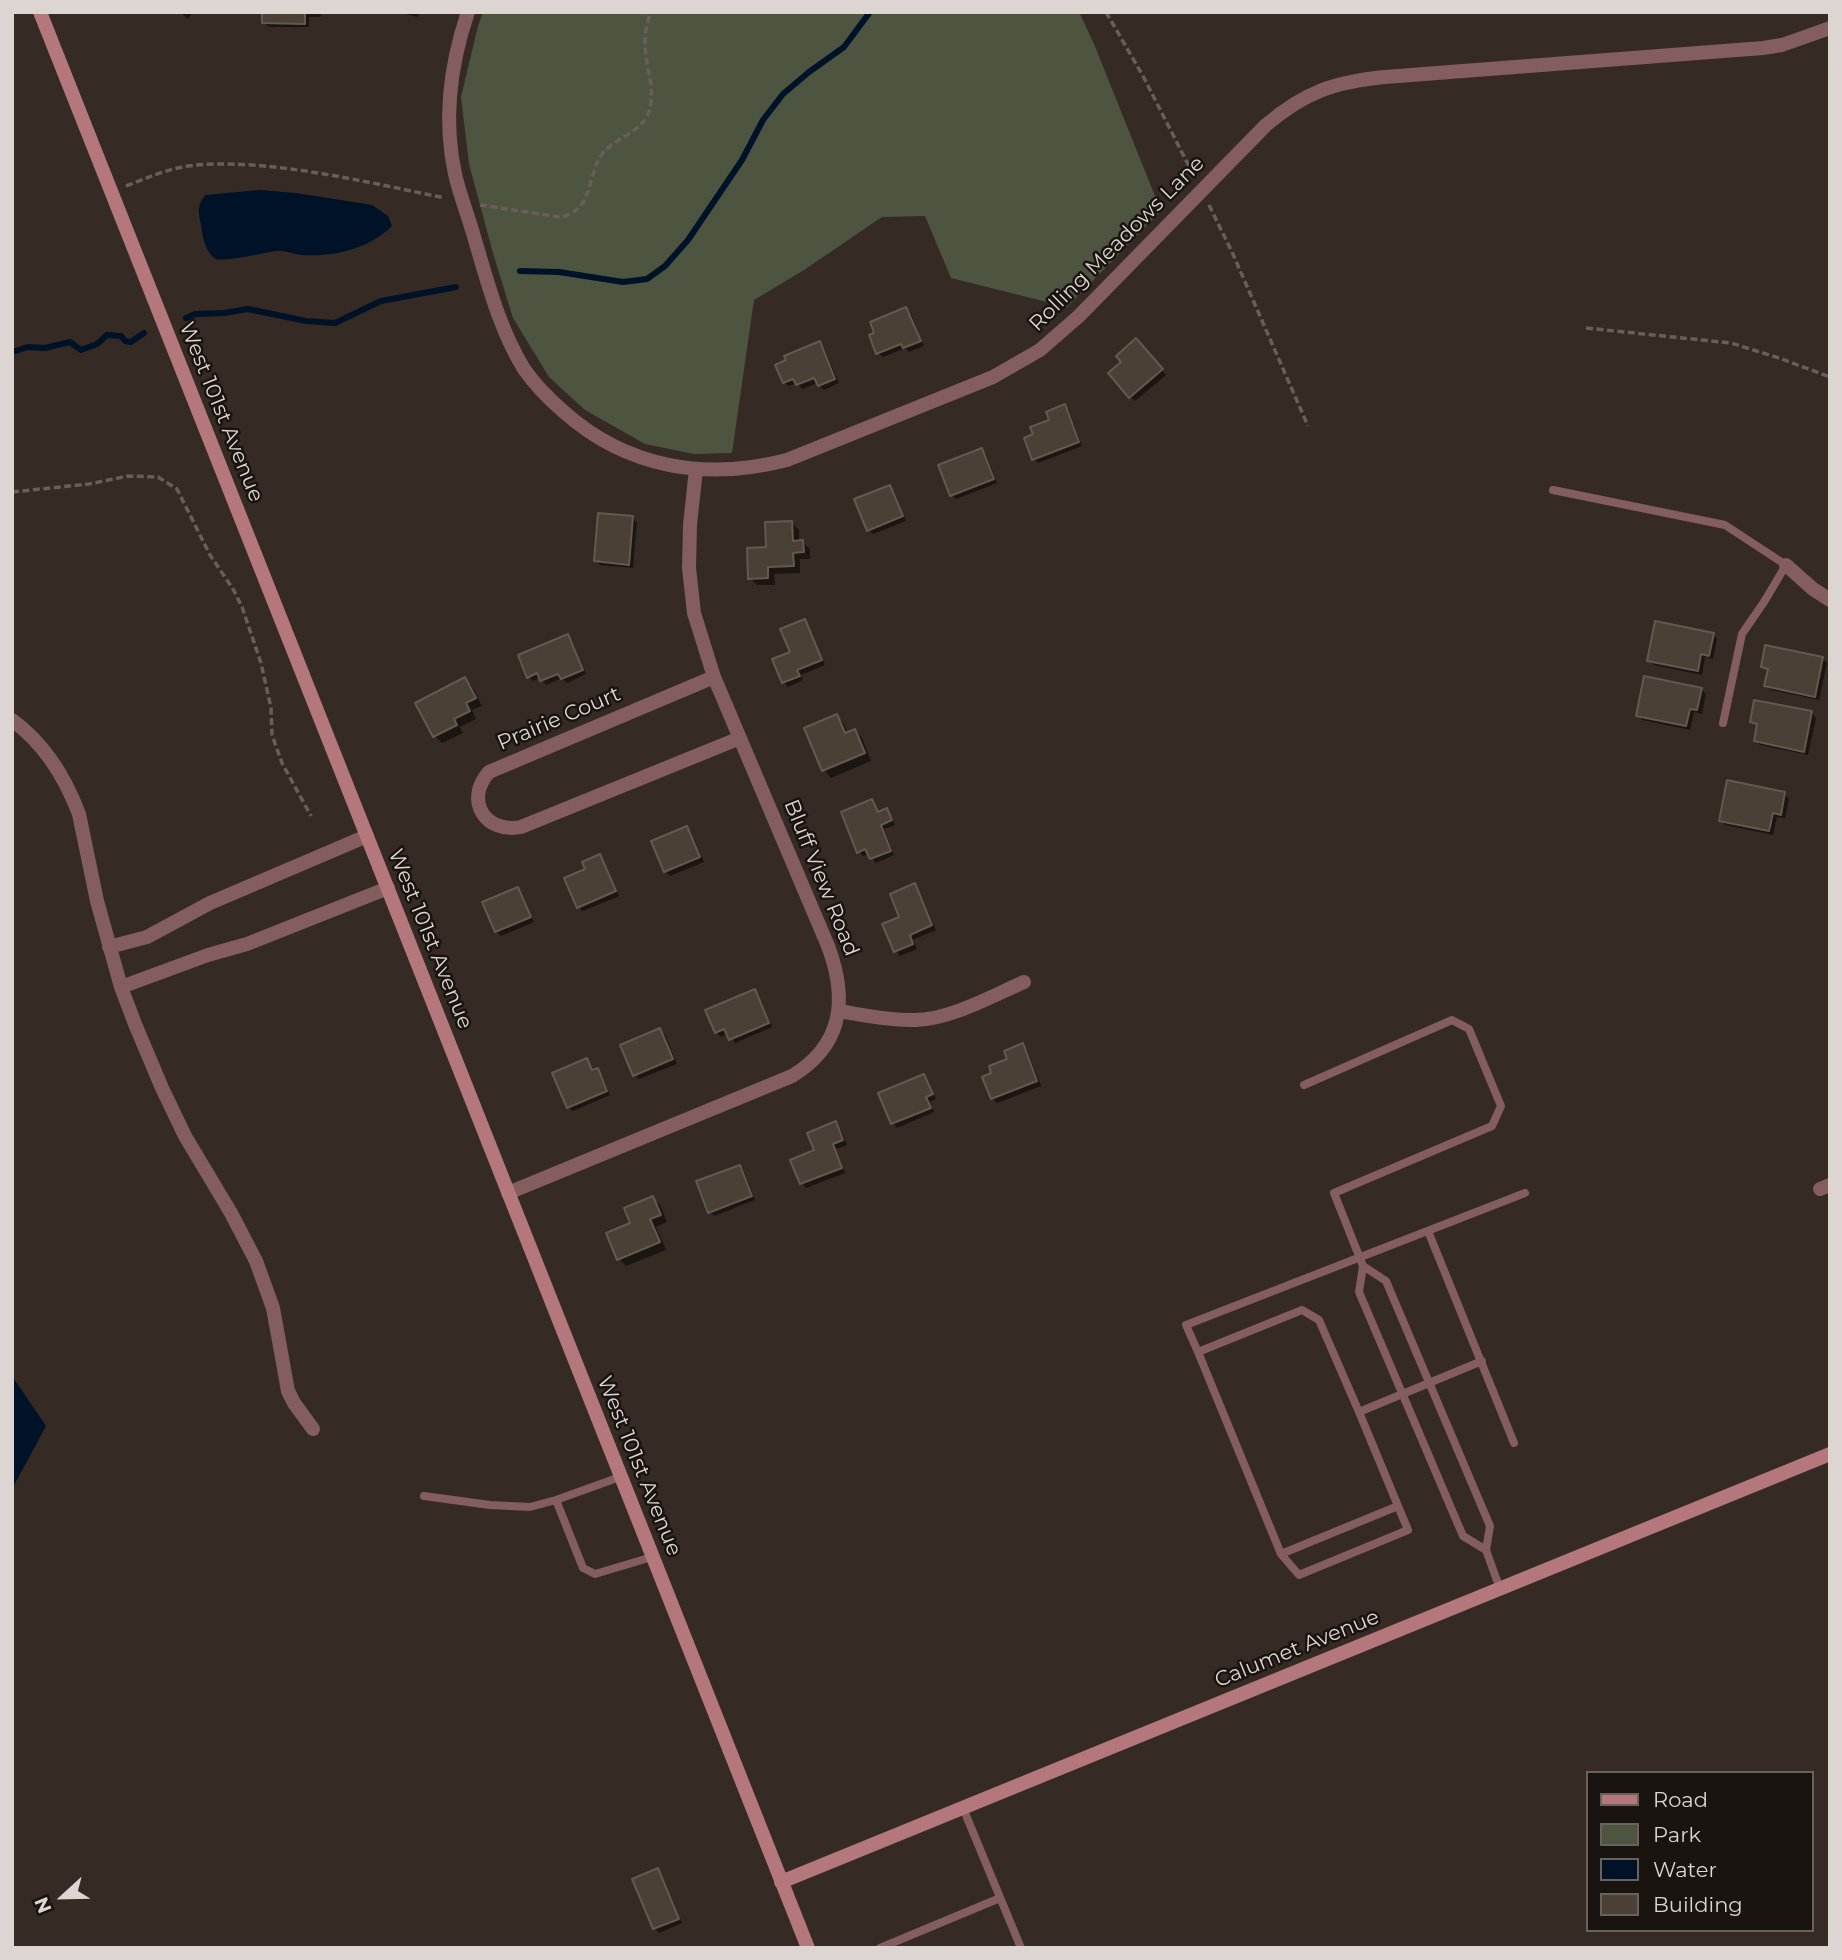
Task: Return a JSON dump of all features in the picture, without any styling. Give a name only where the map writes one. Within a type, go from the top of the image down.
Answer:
[{"type":"street","name":"West 101st Avenue","points":[[40,12],[808,1948]]},
{"type":"street","name":"Rolling Meadows Lane","points":[[468,12],[451,79],[451,152],[496,308],[525,370],[538,387],[575,421],[605,442],[639,457],[673,467],[724,470],[787,460],[993,377],[1040,350],[1069,325],[1279,114],[1319,90],[1346,81],[1763,48],[1782,45],[1830,28]]},
{"type":"street","name":"Bluff View Road","points":[[508,1193],[792,1076],[817,1058],[834,1029],[839,1011],[839,982],[835,964],[715,677],[694,613],[690,588],[690,525],[696,469]]},
{"type":"street","points":[[1786,565],[1830,600]]},
{"type":"street","name":"Prairie Court","points":[[715,677],[489,772],[478,789],[480,809],[484,817],[500,828],[521,827],[740,738]]},
{"type":"street","points":[[12,720],[31,735],[53,760],[74,801],[109,947],[135,1024],[185,1136],[256,1261],[273,1308],[288,1391],[313,1429]]},
{"type":"street","points":[[109,947],[147,937],[210,903],[367,836]]},
{"type":"street","points":[[121,987],[208,955],[247,944],[387,888]]},
{"type":"street","points":[[839,1011],[900,1020],[933,1018],[949,1014],[1024,982]]},
{"type":"street","name":"Calumet Avenue","points":[[780,1882],[1830,1454]]},
{"type":"lane","points":[[1553,490],[1725,525],[1786,565],[1742,634],[1723,723]]},
{"type":"lane","points":[[1304,1085],[1452,1020],[1469,1029],[1501,1106],[1492,1126],[1334,1193],[1362,1261],[1386,1281],[1490,1527],[1486,1550],[1500,1588]]},
{"type":"lane","points":[[1198,1352],[1302,1310],[1319,1320],[1408,1530],[1298,1575],[1281,1555],[1186,1325],[1362,1261],[1525,1193]]},
{"type":"lane","points":[[1429,1231],[1514,1443]]},
{"type":"lane","points":[[1362,1261],[1359,1292],[1463,1536],[1486,1550]]},
{"type":"lane","points":[[1359,1412],[1482,1361]]},
{"type":"lane","points":[[424,1496],[490,1505],[530,1507],[620,1476]]},
{"type":"lane","points":[[556,1500],[583,1568],[595,1574],[652,1558]]},
{"type":"lane","points":[[1281,1555],[1398,1506]]},
{"type":"lane","points":[[963,1808],[1021,1948]]},
{"type":"lane","points":[[880,1948],[1000,1898]]},
{"type":"path","points":[[1106,12],[1156,101],[1232,252],[1308,426]]},
{"type":"path","points":[[1586,328],[1731,343],[1830,377]]},
{"type":"path","points":[[12,492],[89,484],[128,476],[159,477],[177,489],[210,555],[242,607],[261,663],[271,708],[272,735],[282,763],[311,816]]},
{"type":"green space","points":[[483,12],[1079,12],[1161,211],[1067,307],[951,278],[925,216],[882,217],[754,300],[732,453],[694,454],[645,444],[585,410],[549,377],[513,318],[469,164],[461,97]]},
{"type":"water","points":[[259,190],[372,205],[388,216],[392,226],[373,241],[338,253],[302,255],[275,251],[216,259],[207,249],[202,234],[199,209],[203,198],[206,195]]},
{"type":"water","points":[[12,1376],[46,1426],[12,1489]]},
{"type":"building","points":[[262,12],[318,13],[305,13],[305,24],[262,23]]},
{"type":"building","points":[[906,307],[921,341],[903,348],[901,344],[876,354],[869,335],[874,333],[870,322]]},
{"type":"building","points":[[1136,338],[1163,369],[1129,398],[1108,373],[1121,362],[1116,356]]},
{"type":"building","points":[[820,341],[835,379],[818,386],[814,378],[796,385],[793,379],[783,383],[775,365],[786,360],[784,356]]},
{"type":"building","points":[[1065,404],[1079,442],[1032,460],[1024,438],[1033,434],[1030,427],[1049,420],[1046,412]]},
{"type":"building","points":[[982,448],[994,479],[950,496],[938,465]]},
{"type":"building","points":[[890,485],[903,516],[867,531],[854,499]]},
{"type":"building","points":[[598,513],[633,516],[629,565],[594,561]]},
{"type":"building","points":[[792,521],[793,541],[803,540],[804,552],[793,553],[794,566],[768,567],[768,578],[748,579],[747,548],[766,547],[765,522]]},
{"type":"building","points":[[805,619],[822,660],[797,670],[800,676],[782,683],[772,659],[790,652],[780,629]]},
{"type":"building","points":[[1655,621],[1714,633],[1709,656],[1701,654],[1698,671],[1647,661]]},
{"type":"building","points":[[568,634],[583,670],[561,679],[558,674],[540,681],[537,673],[527,678],[518,655]]},
{"type":"building","points":[[1765,645],[1823,657],[1815,697],[1764,686],[1768,669],[1761,667]]},
{"type":"building","points":[[1644,676],[1702,688],[1697,710],[1690,709],[1686,726],[1636,716]]},
{"type":"building","points":[[465,677],[476,698],[466,703],[470,711],[454,719],[457,725],[433,737],[415,703]]},
{"type":"building","points":[[1754,700],[1812,711],[1804,752],[1754,741],[1757,724],[1750,722]]},
{"type":"building","points":[[837,714],[845,733],[855,729],[865,753],[822,771],[804,728]]},
{"type":"building","points":[[1727,780],[1785,792],[1781,815],[1773,813],[1769,831],[1719,821]]},
{"type":"building","points":[[872,799],[878,812],[887,808],[892,820],[881,825],[891,851],[870,859],[865,849],[857,853],[841,812]]},
{"type":"building","points":[[687,826],[700,857],[664,872],[651,841]]},
{"type":"building","points":[[600,854],[616,891],[577,908],[564,878],[585,869],[582,862]]},
{"type":"building","points":[[915,883],[932,925],[910,935],[913,944],[894,952],[882,924],[899,917],[890,894]]},
{"type":"building","points":[[518,887],[531,917],[495,932],[482,902]]},
{"type":"building","points":[[755,989],[769,1023],[729,1040],[724,1029],[715,1033],[705,1010]]},
{"type":"building","points":[[660,1028],[673,1059],[633,1076],[620,1045]]},
{"type":"building","points":[[1023,1043],[1037,1081],[991,1099],[982,1077],[991,1073],[989,1066],[1007,1059],[1004,1051]]},
{"type":"building","points":[[587,1058],[592,1070],[598,1068],[607,1091],[567,1108],[552,1073]]},
{"type":"building","points":[[924,1074],[933,1094],[926,1097],[931,1108],[891,1124],[878,1093]]},
{"type":"building","points":[[836,1121],[843,1140],[833,1144],[842,1168],[800,1184],[790,1160],[814,1150],[807,1133]]},
{"type":"building","points":[[740,1165],[752,1196],[708,1213],[696,1181]]},
{"type":"building","points":[[653,1196],[661,1215],[650,1219],[660,1242],[617,1260],[606,1233],[630,1223],[624,1208]]},
{"type":"building","points":[[658,1868],[679,1919],[653,1929],[632,1879]]},
{"type":"waterway","points":[[520,271],[559,272],[623,282],[647,279],[665,266],[688,240],[742,160],[763,120],[783,94],[844,47],[870,12]]},
{"type":"waterway","points":[[186,318],[195,314],[248,309],[306,321],[335,323],[381,301],[456,287]]},
{"type":"waterway","points":[[12,352],[28,347],[45,348],[70,342],[81,350],[97,344],[107,335],[121,336],[125,341],[131,342],[144,333]]}]
